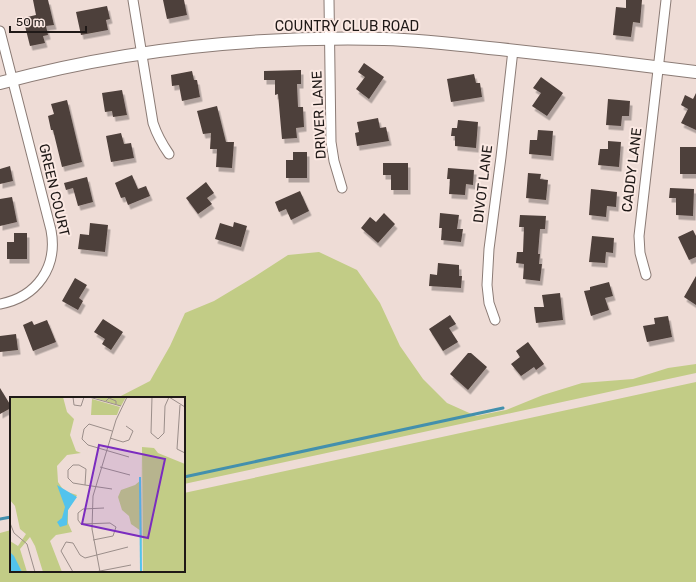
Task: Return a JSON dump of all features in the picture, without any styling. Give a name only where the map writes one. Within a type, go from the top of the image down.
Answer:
[{"type":"street","points":[[133,0],[142,53],[146,89],[153,123],[156,134],[169,154]]},
{"type":"street","name":"DRIVER LANE","points":[[329,0],[331,142],[334,161],[342,188]]},
{"type":"street","name":"CADDY LANE","points":[[646,275],[640,253],[639,236],[666,0]]},
{"type":"street","name":"GREEN COURT","points":[[0,31],[51,230],[53,246],[50,263],[43,278],[38,284],[18,299],[0,304]]},
{"type":"street","name":"COUNTRY CLUB ROAD","points":[[0,83],[65,67],[142,53],[180,48],[255,42],[329,39],[385,39],[429,42],[513,50],[696,72]]},
{"type":"street","name":"DIVOT LANE","points":[[495,320],[489,303],[487,285],[489,249],[513,50]]},
{"type":"green space","points":[[319,252],[357,270],[380,303],[400,346],[423,379],[447,403],[476,416],[506,410],[543,395],[582,383],[633,379],[668,368],[696,364],[696,373],[185,484],[185,397],[119,397],[150,381],[170,346],[185,313],[214,301],[288,255]]},
{"type":"green space","points":[[696,382],[696,582],[0,582],[0,533],[10,530],[10,572],[185,572],[185,493]]},
{"type":"building","points":[[33,0],[48,0],[54,25],[46,26],[48,35],[43,36],[45,43],[30,46],[23,18],[36,15]]},
{"type":"building","points":[[163,0],[184,0],[187,15],[167,19]]},
{"type":"building","points":[[626,0],[642,0],[640,23],[633,22],[631,37],[613,35],[616,7],[626,8]]},
{"type":"building","points":[[107,6],[110,19],[106,20],[108,30],[81,35],[76,12]]},
{"type":"building","points":[[364,63],[384,77],[369,99],[356,89],[365,77],[358,72]]},
{"type":"building","points":[[301,70],[301,84],[297,84],[298,107],[303,107],[304,127],[296,128],[297,138],[282,139],[278,94],[275,95],[275,80],[264,80],[264,71]]},
{"type":"building","points":[[192,71],[194,80],[197,80],[200,97],[182,101],[179,85],[172,86],[171,75]]},
{"type":"building","points":[[474,74],[476,83],[480,83],[482,97],[451,102],[447,79]]},
{"type":"building","points":[[541,77],[563,93],[547,116],[532,106],[541,93],[533,88]]},
{"type":"building","points":[[122,90],[127,115],[113,117],[112,111],[105,112],[102,93]]},
{"type":"building","points":[[696,93],[696,130],[681,123],[688,109],[681,105],[685,95],[693,99]]},
{"type":"building","points":[[608,99],[630,101],[629,116],[622,116],[621,126],[606,125]]},
{"type":"building","points":[[67,100],[82,162],[62,167],[48,116],[54,114],[51,104]]},
{"type":"building","points":[[217,106],[226,142],[234,142],[232,168],[216,167],[217,149],[210,149],[211,133],[203,134],[197,111]]},
{"type":"building","points":[[378,118],[380,128],[386,127],[389,141],[357,146],[355,133],[359,132],[357,122]]},
{"type":"building","points":[[458,120],[478,122],[476,148],[455,146],[455,136],[451,136],[452,128],[457,128]]},
{"type":"building","points":[[538,130],[553,131],[551,156],[529,154],[530,140],[537,140]]},
{"type":"building","points":[[121,133],[124,144],[131,143],[134,158],[111,162],[106,136]]},
{"type":"building","points":[[608,141],[621,142],[619,167],[598,165],[600,149],[608,149]]},
{"type":"building","points":[[680,147],[696,147],[696,174],[680,174]]},
{"type":"building","points":[[293,152],[307,152],[307,178],[286,178],[286,160],[293,160]]},
{"type":"building","points":[[383,163],[408,163],[408,190],[391,190],[391,175],[383,175]]},
{"type":"building","points":[[10,166],[13,181],[0,184],[0,169]]},
{"type":"building","points":[[448,168],[474,170],[473,185],[466,184],[465,195],[449,194],[450,179],[447,179]]},
{"type":"building","points":[[528,173],[541,174],[540,179],[548,180],[546,200],[526,198]]},
{"type":"building","points":[[132,175],[138,189],[146,186],[150,196],[128,205],[125,197],[121,198],[115,183]]},
{"type":"building","points":[[87,177],[93,202],[78,206],[73,188],[66,190],[64,183]]},
{"type":"building","points":[[206,182],[214,193],[207,198],[212,204],[198,214],[186,198]]},
{"type":"building","points":[[670,188],[694,189],[693,216],[676,215],[676,198],[669,198]]},
{"type":"building","points":[[591,189],[617,192],[616,207],[607,206],[606,217],[589,215]]},
{"type":"building","points":[[300,191],[309,211],[291,220],[286,209],[279,212],[275,202]]},
{"type":"building","points":[[12,197],[17,222],[0,226],[0,199]]},
{"type":"building","points":[[384,213],[395,224],[378,243],[361,228],[370,217],[376,222]]},
{"type":"building","points":[[440,213],[459,215],[457,229],[463,229],[461,242],[441,240],[442,228],[439,228]]},
{"type":"building","points":[[520,215],[546,216],[545,229],[540,229],[538,254],[540,254],[539,264],[542,264],[540,281],[523,279],[524,264],[516,263],[517,252],[523,252],[524,227],[519,227]]},
{"type":"building","points":[[234,222],[247,226],[241,247],[215,239],[220,223],[233,227]]},
{"type":"building","points":[[90,223],[108,225],[105,252],[78,249],[80,234],[89,235]]},
{"type":"building","points":[[693,230],[696,236],[696,257],[689,260],[678,237]]},
{"type":"building","points":[[14,233],[27,233],[27,259],[7,259],[7,242],[14,242]]},
{"type":"building","points":[[592,236],[614,238],[613,253],[606,252],[605,263],[589,262]]},
{"type":"building","points":[[438,263],[459,265],[459,276],[462,276],[461,288],[429,286],[430,274],[437,275]]},
{"type":"building","points":[[696,276],[696,305],[684,297]]},
{"type":"building","points":[[75,278],[87,285],[79,298],[83,301],[78,310],[62,301]]},
{"type":"building","points":[[609,282],[613,296],[605,298],[609,310],[591,316],[584,291],[590,290],[590,287]]},
{"type":"building","points":[[560,293],[563,320],[536,323],[534,307],[544,307],[542,295]]},
{"type":"building","points":[[450,315],[456,324],[449,328],[458,342],[443,351],[429,329]]},
{"type":"building","points":[[668,316],[672,337],[647,342],[643,326],[655,324],[654,318]]},
{"type":"building","points":[[103,319],[123,332],[111,350],[102,344],[105,339],[94,332]]},
{"type":"building","points":[[47,320],[56,342],[33,351],[23,325],[32,321],[34,325]]},
{"type":"building","points":[[16,334],[18,350],[0,352],[0,336]]},
{"type":"building","points":[[528,342],[544,364],[536,370],[534,367],[521,376],[511,364],[520,357],[516,351]]},
{"type":"building","points":[[468,353],[471,353],[487,367],[468,390],[450,374]]},
{"type":"building","points":[[0,388],[10,404],[10,409],[0,414]]},
{"type":"waterway","points":[[185,477],[503,408]]},
{"type":"waterway","points":[[0,519],[10,517]]}]
